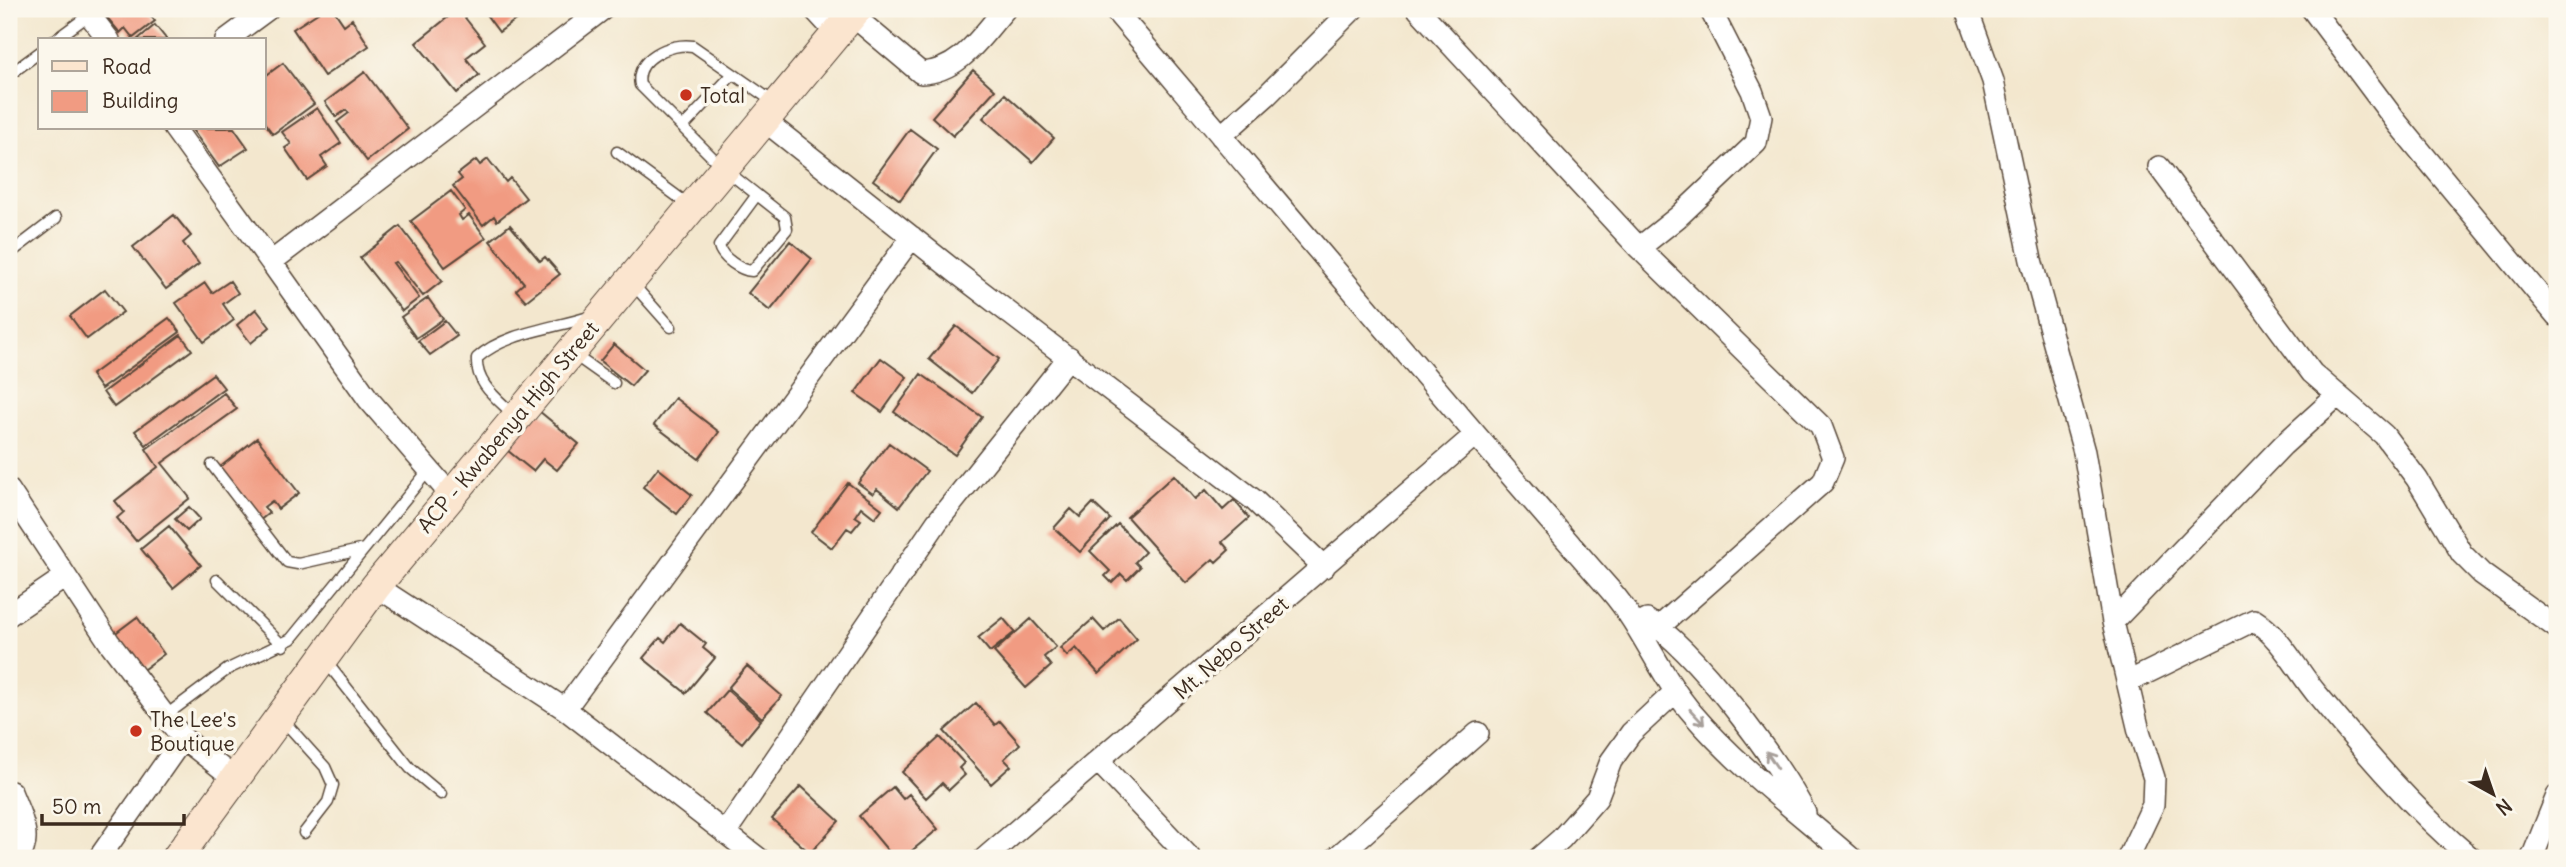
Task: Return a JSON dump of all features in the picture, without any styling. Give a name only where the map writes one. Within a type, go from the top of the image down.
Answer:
[{"type":"main road","name":"ACP - Kwabenya High Street","points":[[177,858],[376,586],[450,494],[517,418],[849,19]]},
{"type":"street","points":[[229,38],[268,9]]},
{"type":"street","points":[[271,262],[603,9]]},
{"type":"street","points":[[814,9],[849,19],[921,73],[938,72],[955,64],[1005,9]]},
{"type":"street","points":[[1114,9],[1475,435],[1625,607],[1675,692],[1761,784],[1807,818],[1851,858]]},
{"type":"street","points":[[1221,136],[1266,96],[1353,9]]},
{"type":"street","points":[[1418,9],[1639,248],[1821,426],[1833,458],[1823,482],[1659,627]]},
{"type":"street","points":[[1639,248],[1678,216],[1756,143],[1761,117],[1752,91],[1710,9]]},
{"type":"street","points":[[1967,9],[1993,82],[2031,260],[2084,452],[2113,622],[2154,778],[2153,805],[2128,858]]},
{"type":"street","points":[[2312,9],[2398,124],[2557,316]]},
{"type":"street","points":[[87,12],[106,38]]},
{"type":"street","points":[[771,113],[912,237],[1254,500],[1324,567]]},
{"type":"street","points":[[175,130],[369,400],[450,494]]},
{"type":"street","points":[[2159,167],[2270,321],[2312,373],[2384,435],[2417,479],[2462,554],[2482,574],[2557,628]]},
{"type":"street","points":[[565,709],[912,237]]},
{"type":"street","points":[[725,833],[937,522],[1069,357]]},
{"type":"street","points":[[2113,622],[2283,444],[2337,396]]},
{"type":"street","name":"Mt. Nebo Street","points":[[985,858],[1475,435]]},
{"type":"street","points":[[9,490],[65,577],[165,716],[183,738],[234,778]]},
{"type":"street","points":[[9,615],[65,577]]},
{"type":"street","points":[[376,586],[565,709],[758,858]]},
{"type":"street","points":[[1625,607],[1659,627],[1694,663],[1765,748],[1796,794],[1807,818]]},
{"type":"street","points":[[2128,682],[2254,620],[2265,627],[2307,682],[2400,791],[2471,858]]},
{"type":"street","points":[[1539,858],[1561,839],[1597,797],[1611,761],[1631,733],[1675,692]]},
{"type":"street","points":[[1336,858],[1478,733]]},
{"type":"street","points":[[99,858],[183,738]]},
{"type":"street","points":[[1099,762],[1190,858]]},
{"type":"street","points":[[11,792],[25,829],[26,841],[18,858]]},
{"type":"street","points":[[2532,858],[2557,796]]},
{"type":"lane","points":[[57,38],[87,12]]},
{"type":"lane","points":[[756,196],[719,246],[721,253],[747,271],[752,271],[788,225],[785,217],[723,168],[640,85],[638,75],[641,67],[668,47],[680,44],[693,46],[733,74],[771,113]]},
{"type":"lane","points":[[9,75],[38,53]]},
{"type":"lane","points":[[683,127],[733,74]]},
{"type":"lane","points":[[617,152],[691,207]]},
{"type":"lane","points":[[9,254],[56,218]]},
{"type":"lane","points":[[630,281],[671,327]]},
{"type":"lane","points":[[517,418],[482,383],[476,371],[477,358],[487,349],[505,342],[603,313]]},
{"type":"lane","points":[[571,352],[614,383]]},
{"type":"lane","points":[[212,465],[287,562],[298,564],[364,549]]},
{"type":"lane","points":[[165,716],[228,669],[283,646],[428,471]]},
{"type":"lane","points":[[218,580],[283,646]]},
{"type":"lane","points":[[323,658],[410,768],[441,794]]},
{"type":"lane","points":[[279,716],[325,767],[333,785],[328,802],[304,833]]},
{"type":"building","points":[[100,9],[145,9],[155,21],[133,38],[125,28],[120,33]]},
{"type":"building","points":[[324,9],[333,9],[344,25],[352,19],[369,46],[324,76],[293,29]]},
{"type":"building","points":[[458,9],[485,43],[466,58],[479,75],[457,93],[416,43]]},
{"type":"building","points":[[482,9],[516,9],[521,16],[499,32]]},
{"type":"building","points":[[155,25],[165,38],[139,38]]},
{"type":"building","points":[[283,63],[314,104],[273,134],[266,125],[266,76]]},
{"type":"building","points":[[973,70],[995,90],[953,136],[932,117]]},
{"type":"building","points":[[365,72],[408,129],[367,161],[337,122],[349,113],[346,110],[336,117],[325,102]]},
{"type":"building","points":[[1005,94],[1054,138],[1033,162],[983,118]]},
{"type":"building","points":[[317,108],[341,143],[321,157],[327,166],[307,180],[285,148],[291,144],[282,132]]},
{"type":"building","points":[[910,129],[937,149],[900,200],[873,180]]},
{"type":"building","points":[[192,130],[235,130],[248,148],[219,167]]},
{"type":"building","points":[[488,159],[506,182],[510,178],[526,198],[497,221],[494,216],[483,225],[453,186],[462,179],[458,174],[476,160],[480,165]]},
{"type":"building","points":[[451,191],[465,210],[459,215],[462,220],[469,215],[486,238],[445,267],[411,221]]},
{"type":"building","points":[[174,215],[191,236],[183,243],[199,264],[166,289],[133,247]]},
{"type":"building","points":[[510,225],[540,261],[545,257],[560,274],[526,301],[516,290],[524,283],[490,241]]},
{"type":"building","points":[[400,226],[442,281],[423,296],[396,262],[393,263],[419,298],[402,311],[360,258]]},
{"type":"building","points":[[790,241],[812,259],[770,311],[748,293]]},
{"type":"building","points":[[230,281],[238,293],[223,304],[234,320],[204,342],[176,303],[205,283],[212,293]]},
{"type":"building","points":[[105,289],[123,312],[87,339],[70,316]]},
{"type":"building","points":[[428,298],[443,319],[416,338],[401,317]]},
{"type":"building","points":[[256,309],[270,327],[251,343],[237,325]]},
{"type":"building","points":[[169,318],[180,332],[101,389],[91,375]]},
{"type":"building","points":[[445,321],[457,336],[430,355],[418,341]]},
{"type":"building","points":[[956,326],[999,359],[972,393],[929,359]]},
{"type":"building","points":[[181,335],[192,350],[114,407],[103,392]]},
{"type":"building","points":[[614,344],[645,370],[631,386],[600,361]]},
{"type":"building","points":[[881,358],[907,377],[882,412],[855,393]]},
{"type":"building","points":[[213,374],[224,388],[146,445],[135,431]]},
{"type":"building","points":[[921,374],[982,417],[955,455],[894,412]]},
{"type":"building","points":[[224,393],[237,409],[162,463],[190,498],[136,541],[117,518],[124,512],[115,501],[158,467],[146,449]]},
{"type":"building","points":[[675,398],[719,432],[699,459],[654,425]]},
{"type":"building","points":[[539,411],[579,444],[557,470],[543,459],[533,471],[507,450]]},
{"type":"building","points":[[257,438],[299,493],[278,509],[272,501],[264,507],[269,513],[259,521],[219,468]]},
{"type":"building","points":[[889,443],[927,471],[899,507],[877,489],[873,494],[858,483]]},
{"type":"building","points":[[658,468],[692,495],[677,514],[643,487]]},
{"type":"building","points":[[1174,475],[1195,499],[1206,490],[1223,510],[1234,500],[1249,518],[1222,542],[1229,550],[1216,562],[1213,559],[1186,583],[1127,517]]},
{"type":"building","points":[[848,483],[882,509],[875,518],[861,507],[855,516],[861,520],[852,531],[847,528],[832,548],[811,532]]},
{"type":"building","points":[[1093,503],[1110,519],[1080,552],[1054,528],[1071,509],[1080,517]]},
{"type":"building","points":[[189,507],[200,519],[187,531],[175,519]]},
{"type":"building","points":[[1118,524],[1145,552],[1135,562],[1140,567],[1127,580],[1121,574],[1112,583],[1105,576],[1110,571],[1090,551]]},
{"type":"building","points":[[169,526],[201,565],[173,588],[141,549]]},
{"type":"building","points":[[137,617],[164,654],[140,672],[113,635]]},
{"type":"building","points":[[1003,618],[1015,632],[990,652],[978,638]]},
{"type":"building","points":[[1119,618],[1137,639],[1099,674],[1076,648],[1067,656],[1060,648],[1093,619],[1104,631]]},
{"type":"building","points":[[1031,619],[1056,647],[1044,657],[1051,666],[1026,688],[994,652]]},
{"type":"building","points":[[680,623],[706,644],[703,648],[715,658],[686,693],[643,658],[660,638],[665,642]]},
{"type":"building","points":[[747,666],[782,696],[762,718],[728,688]]},
{"type":"building","points":[[727,690],[761,720],[742,743],[707,713]]},
{"type":"building","points":[[976,703],[995,725],[1000,721],[1020,744],[1004,759],[1011,766],[991,784],[944,731]]},
{"type":"building","points":[[940,737],[964,763],[959,768],[965,775],[949,790],[942,783],[926,798],[902,772]]},
{"type":"building","points":[[801,786],[839,821],[810,853],[772,819]]},
{"type":"building","points":[[893,787],[903,799],[909,794],[938,829],[903,858],[894,858],[859,816]]},
{"type":"place","name":"Total","points":[[686,95]]},
{"type":"place","name":"The Lee's Boutique","points":[[136,731]]}]
